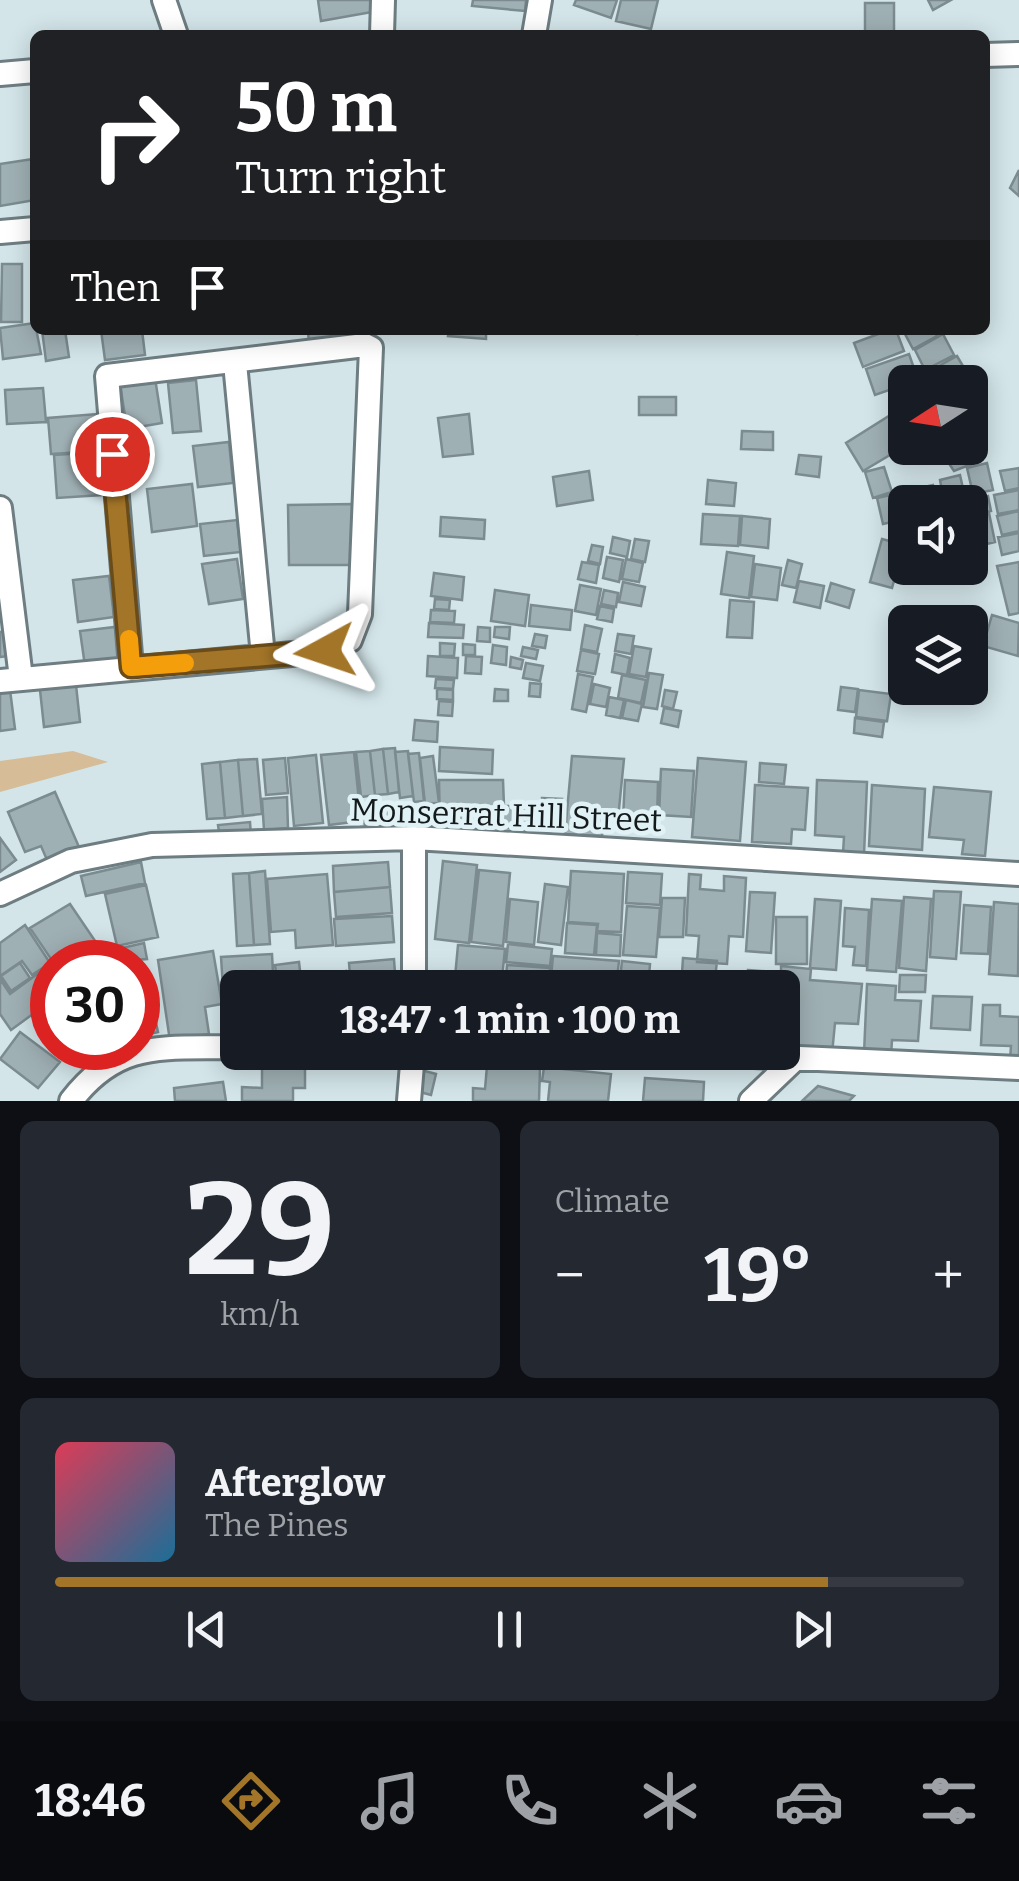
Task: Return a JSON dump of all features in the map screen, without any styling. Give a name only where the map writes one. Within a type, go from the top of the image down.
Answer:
[{"type":"street","points":[[164,0],[174,30]]},
{"type":"street","points":[[382,30],[383,0]]},
{"type":"street","points":[[535,30],[540,0]]},
{"type":"street","points":[[990,55],[1019,54]]},
{"type":"street","points":[[0,74],[30,71]]},
{"type":"street","points":[[0,232],[30,229]]},
{"type":"street","points":[[0,508],[10,680],[340,647],[356,629],[373,354],[365,345],[107,376],[131,667]]},
{"type":"street","points":[[234,363],[263,656]]},
{"type":"street","points":[[414,838],[414,970]]},
{"type":"street","name":"Monserrat Hill Street","points":[[0,894],[71,861],[152,845],[414,838],[1019,874]]},
{"type":"street","points":[[70,1101],[91,1075],[116,1058],[156,1049],[220,1047]]},
{"type":"street","points":[[800,1058],[1019,1068]]},
{"type":"street","points":[[409,1101],[412,1070]]},
{"type":"street","points":[[751,1101],[783,1070]]},
{"type":"shaded area","points":[[73,751],[108,762],[0,792],[0,761]]},
{"type":"building","points":[[318,0],[370,0],[372,12],[321,21]]},
{"type":"building","points":[[473,0],[526,0],[525,11],[472,6]]},
{"type":"building","points":[[576,0],[617,0],[611,18],[574,5]]},
{"type":"building","points":[[621,0],[658,0],[651,29],[616,21]]},
{"type":"building","points":[[928,0],[951,0],[933,10]]},
{"type":"building","points":[[865,3],[894,3],[894,30],[865,30]]},
{"type":"building","points":[[30,159],[30,201],[0,206],[0,164]]},
{"type":"building","points":[[1019,170],[1019,196],[1010,188]]},
{"type":"building","points":[[2,264],[22,264],[22,322],[1,322]]},
{"type":"building","points":[[30,324],[30,335],[37,335],[41,354],[3,359],[0,328]]},
{"type":"building","points":[[43,335],[66,335],[69,357],[46,361]]},
{"type":"building","points":[[102,335],[143,335],[145,355],[105,360]]},
{"type":"building","points":[[308,335],[345,335],[346,342],[309,345]]},
{"type":"building","points":[[486,335],[486,339],[448,336]]},
{"type":"building","points":[[876,335],[898,335],[904,351],[863,367],[854,343]]},
{"type":"building","points":[[906,335],[937,336],[913,349]]},
{"type":"building","points":[[944,335],[954,355],[935,365],[922,365],[915,350]]},
{"type":"building","points":[[909,354],[913,365],[888,365],[888,390],[875,395],[866,369]]},
{"type":"building","points":[[957,356],[962,365],[941,365]]},
{"type":"building","points":[[155,378],[162,423],[127,429],[120,384]]},
{"type":"building","points":[[196,380],[201,431],[173,433],[168,383]]},
{"type":"building","points":[[43,388],[46,422],[7,424],[5,390]]},
{"type":"building","points":[[639,397],[676,397],[676,415],[639,415]]},
{"type":"building","points":[[97,414],[99,451],[51,454],[48,418]]},
{"type":"building","points":[[469,414],[473,454],[443,457],[438,418]]},
{"type":"building","points":[[888,417],[888,456],[863,471],[846,443]]},
{"type":"building","points":[[742,431],[773,432],[773,450],[741,449]]},
{"type":"building","points":[[229,442],[233,483],[198,487],[193,446]]},
{"type":"building","points":[[99,452],[102,495],[57,498],[54,455]]},
{"type":"building","points":[[799,455],[821,457],[819,477],[796,474]]},
{"type":"building","points":[[987,465],[993,490],[988,491],[988,485],[971,485],[967,468]]},
{"type":"building","points":[[884,467],[888,493],[873,498],[865,472]]},
{"type":"building","points":[[1019,468],[1019,488],[1005,491],[1000,471]]},
{"type":"building","points":[[589,471],[593,500],[557,506],[553,477]]},
{"type":"building","points":[[960,475],[962,485],[941,485],[940,480]]},
{"type":"building","points":[[708,480],[736,483],[734,506],[706,504]]},
{"type":"building","points":[[192,484],[197,526],[152,532],[147,489]]},
{"type":"building","points":[[1019,490],[1019,510],[998,514],[994,495]]},
{"type":"building","points":[[888,496],[888,523],[883,524],[877,498]]},
{"type":"building","points":[[354,504],[354,565],[289,565],[288,505]]},
{"type":"building","points":[[1019,511],[1019,531],[1002,535],[997,516]]},
{"type":"building","points":[[988,513],[995,542],[988,544]]},
{"type":"building","points":[[703,514],[740,516],[738,546],[701,544]]},
{"type":"building","points":[[742,516],[770,519],[768,548],[740,545]]},
{"type":"building","points":[[441,517],[485,520],[484,539],[440,536]]},
{"type":"building","points":[[237,520],[241,552],[204,556],[200,524]]},
{"type":"building","points":[[1019,533],[1019,551],[1002,555],[998,537]]},
{"type":"building","points":[[613,537],[630,541],[627,557],[610,553]]},
{"type":"building","points":[[635,539],[649,541],[645,562],[631,559]]},
{"type":"building","points":[[882,539],[888,541],[888,585],[892,588],[870,582]]},
{"type":"building","points":[[592,545],[603,547],[600,564],[588,561]]},
{"type":"building","points":[[727,552],[754,556],[749,598],[721,594]]},
{"type":"building","points":[[607,557],[623,560],[619,582],[603,578]]},
{"type":"building","points":[[237,559],[243,599],[209,604],[202,564]]},
{"type":"building","points":[[626,559],[643,563],[639,582],[622,579]]},
{"type":"building","points":[[788,560],[802,564],[796,588],[782,585]]},
{"type":"building","points":[[582,562],[599,565],[596,583],[578,579]]},
{"type":"building","points":[[1019,562],[1019,613],[1009,615],[997,566]]},
{"type":"building","points":[[755,564],[781,568],[777,600],[751,597]]},
{"type":"building","points":[[434,573],[464,577],[462,600],[431,596]]},
{"type":"building","points":[[109,576],[114,617],[78,622],[73,580]]},
{"type":"building","points":[[799,581],[824,586],[820,608],[794,602]]},
{"type":"building","points":[[623,582],[645,587],[641,606],[619,602]]},
{"type":"building","points":[[831,583],[854,590],[849,608],[826,601]]},
{"type":"building","points":[[580,585],[601,589],[596,615],[575,611]]},
{"type":"building","points":[[495,590],[529,595],[525,626],[491,621]]},
{"type":"building","points":[[604,590],[618,593],[616,607],[601,604]]},
{"type":"building","points":[[435,599],[450,600],[449,610],[434,609]]},
{"type":"building","points":[[730,600],[754,602],[752,638],[727,637]]},
{"type":"building","points":[[531,605],[572,610],[570,630],[529,626]]},
{"type":"building","points":[[600,606],[614,609],[612,622],[597,619]]},
{"type":"building","points":[[431,610],[455,611],[454,623],[430,622]]},
{"type":"building","points":[[992,615],[1019,623],[1018,656],[988,647]]},
{"type":"building","points":[[429,623],[464,625],[463,638],[428,637]]},
{"type":"building","points":[[585,625],[602,629],[597,652],[581,649]]},
{"type":"building","points":[[115,627],[120,662],[85,666],[80,631]]},
{"type":"building","points":[[478,627],[490,628],[490,642],[477,641]]},
{"type":"building","points":[[495,627],[510,627],[509,639],[494,637]]},
{"type":"building","points":[[6,631],[9,656],[0,657],[0,632]]},
{"type":"building","points":[[535,634],[547,636],[545,648],[532,646]]},
{"type":"building","points":[[618,634],[634,636],[631,654],[615,651]]},
{"type":"building","points":[[440,643],[455,644],[454,656],[440,656]]},
{"type":"building","points":[[463,644],[475,645],[475,655],[463,655]]},
{"type":"building","points":[[493,645],[507,647],[506,665],[491,663]]},
{"type":"building","points":[[634,646],[651,649],[646,677],[629,674]]},
{"type":"building","points":[[523,647],[538,650],[536,659],[521,656]]},
{"type":"building","points":[[581,650],[599,654],[595,674],[577,671]]},
{"type":"building","points":[[615,654],[630,658],[627,675],[612,672]]},
{"type":"building","points":[[428,656],[458,658],[457,678],[427,676]]},
{"type":"building","points":[[466,656],[482,657],[481,674],[465,673]]},
{"type":"building","points":[[511,657],[523,660],[521,669],[510,667]]},
{"type":"building","points":[[526,663],[543,666],[540,681],[523,678]]},
{"type":"building","points":[[649,673],[663,675],[657,709],[643,707]]},
{"type":"building","points":[[578,674],[593,677],[586,712],[572,709]]},
{"type":"building","points":[[622,675],[646,680],[641,703],[618,698]]},
{"type":"building","points":[[436,679],[454,680],[453,689],[435,688]]},
{"type":"building","points":[[530,683],[541,684],[540,697],[529,696]]},
{"type":"building","points":[[594,684],[610,688],[606,707],[590,704]]},
{"type":"building","points":[[76,685],[80,722],[44,727],[40,690]]},
{"type":"building","points":[[841,687],[858,689],[855,712],[838,710]]},
{"type":"building","points":[[437,689],[453,690],[453,700],[437,699]]},
{"type":"building","points":[[495,689],[508,690],[508,701],[494,701]]},
{"type":"building","points":[[10,690],[15,729],[0,731],[0,691]]},
{"type":"building","points":[[665,690],[677,692],[673,709],[662,706]]},
{"type":"building","points":[[859,690],[888,694],[887,721],[856,717]]},
{"type":"building","points":[[609,697],[624,700],[620,718],[606,715]]},
{"type":"building","points":[[626,700],[642,704],[638,721],[622,718]]},
{"type":"building","points":[[439,701],[453,702],[452,716],[438,715]]},
{"type":"building","points":[[664,708],[681,711],[678,727],[661,723]]},
{"type":"building","points":[[855,718],[884,722],[882,737],[854,733]]},
{"type":"building","points":[[415,720],[438,722],[437,742],[413,740]]},
{"type":"building","points":[[440,747],[493,750],[492,774],[439,771]]},
{"type":"building","points":[[395,748],[399,792],[388,794],[383,749]]},
{"type":"building","points":[[383,749],[388,794],[375,795],[370,751]]},
{"type":"building","points":[[370,751],[375,795],[361,797],[356,752]]},
{"type":"building","points":[[408,751],[413,796],[400,798],[395,752]]},
{"type":"building","points":[[354,752],[361,821],[329,825],[321,755]]},
{"type":"building","points":[[419,753],[424,801],[414,802],[408,754]]},
{"type":"building","points":[[316,755],[323,823],[294,826],[288,758]]},
{"type":"building","points":[[433,756],[439,803],[425,804],[420,758]]},
{"type":"building","points":[[572,756],[624,759],[618,819],[604,818],[602,836],[565,834]]},
{"type":"building","points":[[285,758],[288,793],[266,795],[263,760]]},
{"type":"building","points":[[698,758],[746,762],[740,841],[692,837]]},
{"type":"building","points":[[257,759],[262,814],[243,816],[238,760]]},
{"type":"building","points":[[238,760],[243,816],[225,818],[220,762]]},
{"type":"building","points":[[220,762],[225,818],[207,819],[202,764]]},
{"type":"building","points":[[760,763],[786,765],[784,784],[759,782]]},
{"type":"building","points":[[661,769],[694,771],[691,817],[659,815]]},
{"type":"building","points":[[439,780],[503,780],[504,806],[515,806],[516,828],[440,828]]},
{"type":"building","points":[[625,780],[658,782],[657,820],[623,818]]},
{"type":"building","points":[[817,780],[867,782],[864,855],[843,853],[844,837],[815,835]]},
{"type":"building","points":[[755,785],[808,788],[805,830],[792,829],[791,844],[752,842]]},
{"type":"building","points":[[872,785],[925,789],[922,850],[869,846]]},
{"type":"building","points":[[934,787],[991,792],[985,856],[962,854],[964,840],[929,837]]},
{"type":"building","points":[[55,792],[79,847],[47,860],[41,846],[25,852],[8,812]]},
{"type":"building","points":[[287,797],[288,828],[264,830],[262,799]]},
{"type":"building","points":[[542,798],[562,799],[561,812],[542,812]]},
{"type":"building","points":[[386,804],[387,826],[365,828],[363,805]]},
{"type":"building","points":[[521,809],[537,810],[536,832],[519,831]]},
{"type":"building","points":[[250,822],[251,836],[220,839],[218,825]]},
{"type":"building","points":[[0,838],[16,860],[0,872]]},
{"type":"building","points":[[443,861],[477,865],[469,943],[435,939]]},
{"type":"building","points":[[141,862],[145,883],[86,896],[81,876]]},
{"type":"building","points":[[388,862],[390,887],[334,892],[333,866]]},
{"type":"building","points":[[479,870],[510,873],[503,946],[471,942]]},
{"type":"building","points":[[265,871],[270,944],[254,945],[249,873]]},
{"type":"building","points":[[571,871],[624,874],[621,932],[597,931],[598,924],[568,922]]},
{"type":"building","points":[[628,872],[662,874],[660,905],[626,903]]},
{"type":"building","points":[[249,873],[254,945],[237,946],[233,874]]},
{"type":"building","points":[[327,874],[333,945],[296,948],[295,930],[271,932],[267,879]]},
{"type":"building","points":[[689,874],[701,875],[700,889],[724,891],[724,876],[746,878],[743,937],[729,936],[727,964],[697,962],[699,936],[686,935]]},
{"type":"building","points":[[545,884],[568,887],[561,945],[538,942]]},
{"type":"building","points":[[146,885],[158,937],[116,940],[105,894]]},
{"type":"building","points":[[390,887],[392,913],[336,917],[334,892]]},
{"type":"building","points":[[934,891],[961,892],[956,959],[930,957]]},
{"type":"building","points":[[750,892],[775,893],[771,953],[746,951]]},
{"type":"building","points":[[904,897],[931,899],[926,971],[899,968]]},
{"type":"building","points":[[662,898],[685,898],[683,937],[659,937]]},
{"type":"building","points":[[510,899],[538,902],[534,945],[506,942]]},
{"type":"building","points":[[815,899],[841,901],[836,970],[810,968]]},
{"type":"building","points":[[872,899],[902,901],[896,972],[867,970]]},
{"type":"building","points":[[994,902],[1019,904],[1018,976],[989,974]]},
{"type":"building","points":[[70,904],[94,940],[38,940],[30,928]]},
{"type":"building","points":[[964,905],[991,907],[988,954],[961,953]]},
{"type":"building","points":[[627,906],[660,908],[656,957],[623,955]]},
{"type":"building","points":[[845,908],[869,910],[866,966],[853,965],[855,947],[843,946]]},
{"type":"building","points":[[392,916],[394,942],[336,946],[334,919]]},
{"type":"building","points":[[776,917],[807,917],[807,964],[776,964]]},
{"type":"building","points":[[567,923],[597,925],[594,955],[565,953]]},
{"type":"building","points":[[25,925],[35,940],[30,940],[30,972],[22,961],[0,976],[0,943]]},
{"type":"building","points":[[597,933],[621,935],[620,956],[596,955]]},
{"type":"building","points":[[508,944],[552,949],[550,966],[506,962]]},
{"type":"building","points":[[458,945],[505,949],[503,970],[456,970]]},
{"type":"building","points":[[213,951],[220,1004],[205,1007],[209,1034],[170,1041],[160,960]]},
{"type":"building","points":[[272,954],[273,970],[222,970],[221,957]]},
{"type":"building","points":[[553,956],[619,961],[618,970],[552,970]]},
{"type":"building","points":[[683,958],[717,961],[716,970],[682,970]]},
{"type":"building","points":[[394,959],[395,970],[350,970],[349,963]]},
{"type":"building","points":[[622,961],[650,964],[650,970],[621,970]]},
{"type":"building","points":[[299,962],[300,970],[276,970],[275,965]]},
{"type":"building","points":[[20,963],[30,978],[11,991],[1,976]]},
{"type":"building","points":[[507,965],[550,968],[550,970],[507,970]]},
{"type":"building","points":[[781,966],[811,969],[810,980],[862,984],[858,1024],[835,1023],[832,1054],[800,1051],[800,970],[781,970]]},
{"type":"building","points":[[900,975],[926,975],[925,992],[899,992]]},
{"type":"building","points":[[0,979],[10,994],[30,979],[30,1016],[11,1030],[0,1014]]},
{"type":"building","points":[[867,984],[896,986],[895,1000],[921,1001],[918,1041],[892,1040],[891,1056],[864,1054]]},
{"type":"building","points":[[933,996],[972,997],[970,1030],[931,1028]]},
{"type":"building","points":[[983,1005],[1000,1005],[1000,1016],[1019,1017],[1019,1060],[1010,1060],[1011,1046],[981,1045]]},
{"type":"building","points":[[20,1032],[30,1040],[30,1070],[53,1070],[38,1088],[0,1059]]},
{"type":"building","points":[[262,1070],[305,1070],[305,1088],[293,1088],[293,1101],[242,1101],[242,1087],[262,1088]]},
{"type":"building","points":[[421,1070],[436,1074],[431,1095],[416,1091]]},
{"type":"building","points":[[487,1070],[540,1070],[539,1101],[473,1101],[473,1088],[485,1089]]},
{"type":"building","points":[[544,1070],[611,1074],[608,1101],[548,1101],[550,1082],[542,1081]]},
{"type":"building","points":[[645,1078],[704,1082],[703,1101],[643,1101]]},
{"type":"building","points":[[223,1082],[226,1101],[175,1101],[174,1088]]},
{"type":"building","points":[[818,1086],[854,1096],[849,1101],[802,1101]]},
{"type":"slow traffic","points":[[129,639],[131,667],[185,663]]},
{"type":"route","points":[[112,454],[131,667],[325,651]]}]
